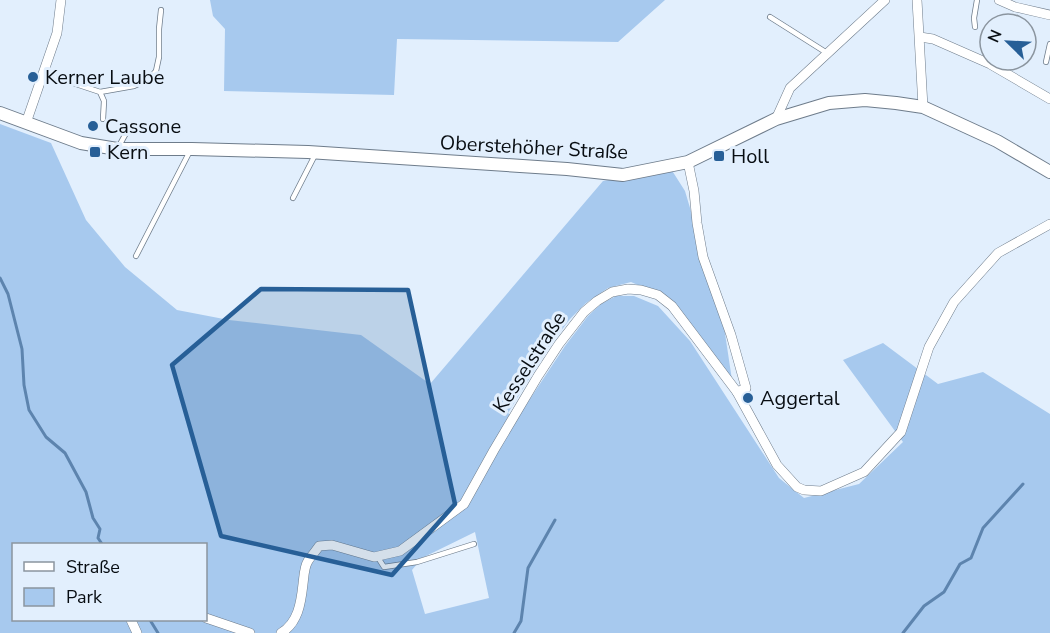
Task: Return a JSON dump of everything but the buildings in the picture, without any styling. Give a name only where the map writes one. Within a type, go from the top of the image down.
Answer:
[{"type":"street","points":[[26,123],[57,33],[61,0]]},
{"type":"street","points":[[776,119],[790,88],[885,0]]},
{"type":"street","points":[[917,0],[923,107]]},
{"type":"street","points":[[999,0],[1015,7],[1050,15]]},
{"type":"street","points":[[920,37],[933,39],[990,64],[1050,99]]},
{"type":"street","name":"Oberstehöher Straße","points":[[0,113],[81,143],[117,149],[316,152],[567,169],[622,175],[688,162],[776,119],[829,103],[865,100],[923,107],[997,141],[1050,172]]},
{"type":"street","points":[[688,162],[703,257],[731,335],[746,388],[737,392]]},
{"type":"street","name":"Kesselstraße","points":[[281,633],[295,620],[308,561],[319,546],[332,545],[374,557],[400,551],[464,504],[559,344],[584,312],[612,292],[641,290],[658,295],[672,306],[737,392],[777,465],[797,487],[804,490],[821,491],[864,472],[901,432],[929,347],[954,302],[998,253],[1050,224]]},
{"type":"street","points":[[207,618],[250,633]]},
{"type":"lane","points":[[975,27],[977,0]]},
{"type":"lane","points":[[44,72],[100,92],[134,86],[147,80],[156,71],[159,57],[161,10]]},
{"type":"lane","points":[[770,17],[828,53]]},
{"type":"lane","points":[[1046,62],[1050,44]]},
{"type":"lane","points":[[100,92],[104,101],[103,119]]},
{"type":"lane","points":[[117,149],[130,126]]},
{"type":"lane","points":[[136,256],[192,149]]},
{"type":"lane","points":[[293,198],[316,152]]},
{"type":"lane","points":[[377,556],[384,567],[417,562],[474,544]]},
{"type":"highlighted area","points":[[261,289],[408,290],[455,504],[392,575],[221,536],[172,365]]},
{"type":"green space","points":[[210,0],[665,0],[618,42],[397,39],[394,95],[224,91],[225,29],[213,16]]},
{"type":"green space","points":[[0,124],[51,143],[86,220],[125,267],[177,310],[229,320],[361,335],[430,384],[603,181],[671,169],[685,191],[723,320],[732,380],[666,297],[631,282],[608,288],[586,303],[570,319],[548,348],[508,413],[516,420],[565,346],[588,316],[601,304],[616,296],[634,296],[658,306],[690,341],[779,478],[804,498],[859,484],[903,442],[843,360],[883,343],[938,384],[983,372],[1050,414],[1050,633],[0,633]],"holes":[[[475,532],[489,598],[425,614],[412,570],[422,558]]]},
{"type":"waterway","points":[[0,278],[8,294],[22,349],[24,385],[29,410],[46,437],[65,453],[86,492],[93,518],[100,529],[98,538],[101,543]]},
{"type":"waterway","points":[[903,633],[924,606],[944,592],[960,564],[971,558],[983,528],[1023,484]]},
{"type":"waterway","points":[[514,633],[521,621],[528,568],[555,520]]},
{"type":"waterway","points":[[151,621],[158,633]]},
{"type":"place","name":"Kerner Laube","points":[[33,77]]},
{"type":"place","name":"Cassone","points":[[93,126]]},
{"type":"place","name":"Kern","points":[[95,152]]},
{"type":"place","name":"Holl","points":[[719,156]]},
{"type":"place","name":"Aggertal","points":[[748,398]]}]
